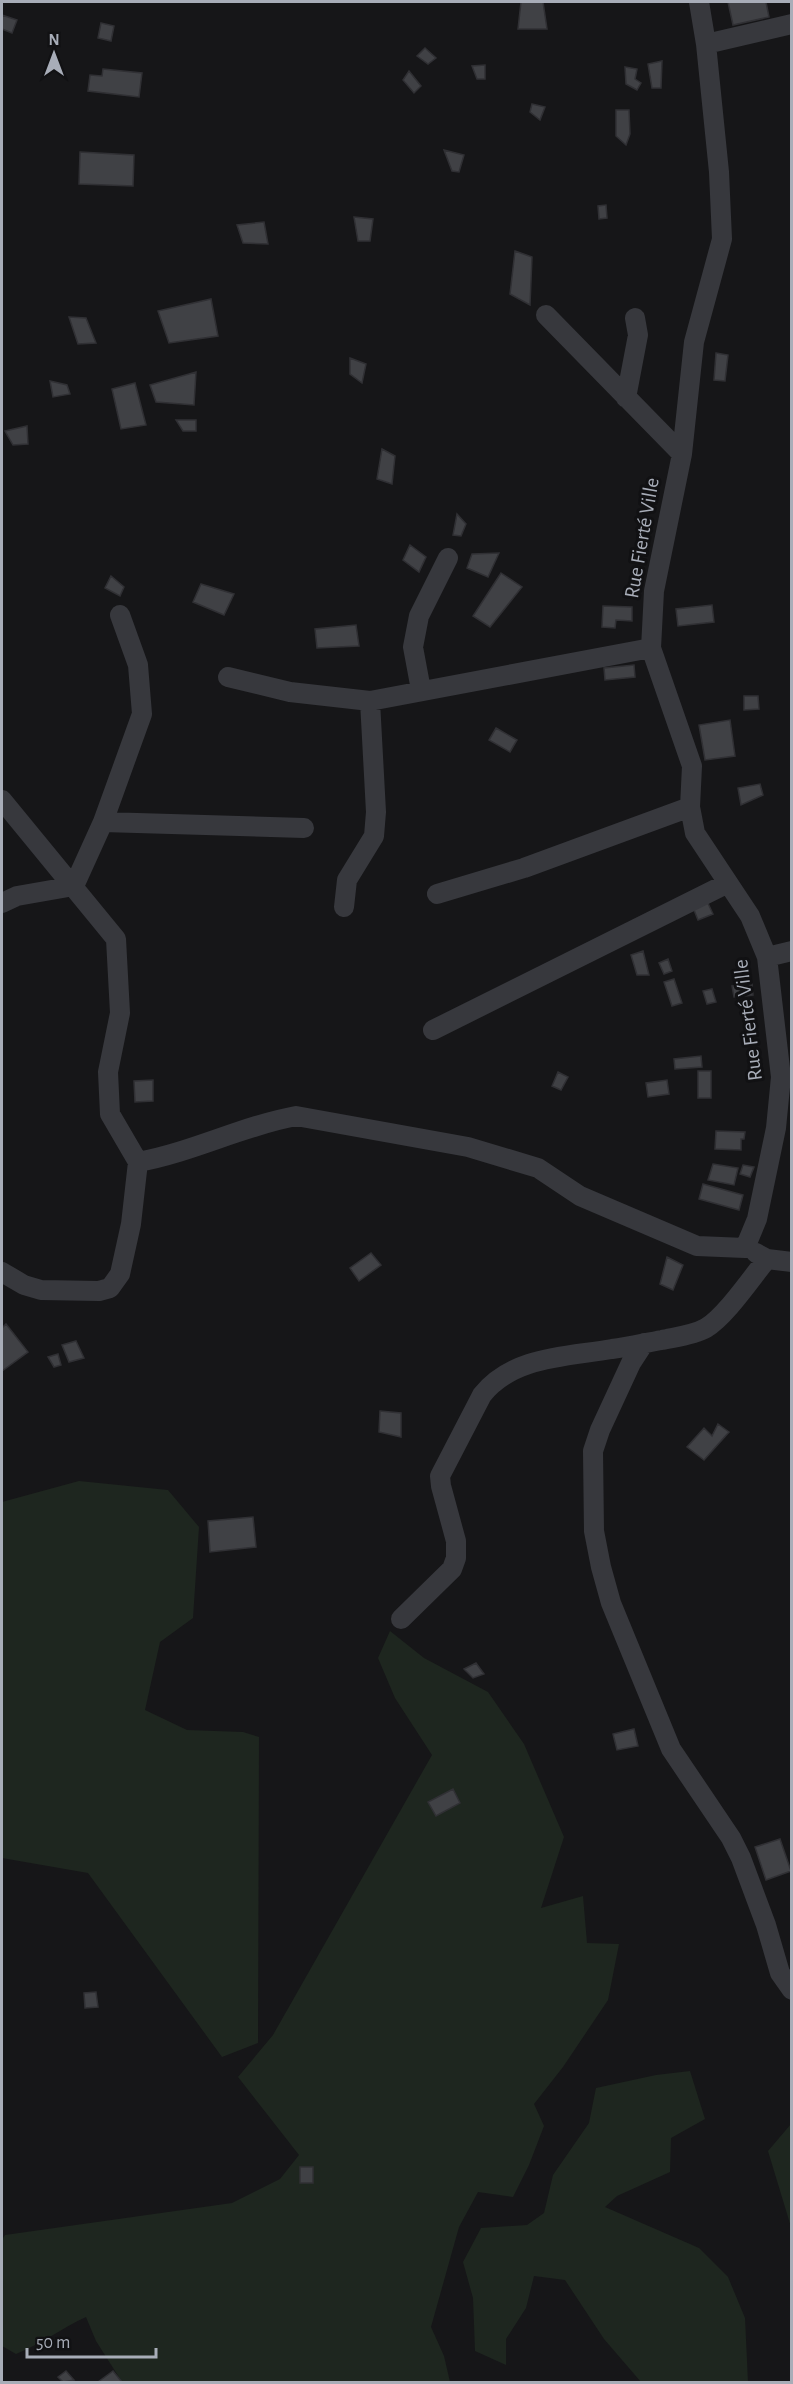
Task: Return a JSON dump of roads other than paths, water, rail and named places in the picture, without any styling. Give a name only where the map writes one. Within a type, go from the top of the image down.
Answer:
[{"type":"street","name":"Rue Fierté Ville","points":[[699,2],[706,44],[719,172],[722,239],[694,342],[682,454],[654,591],[651,648],[692,766],[690,807],[695,833],[750,916],[767,957],[781,1077],[776,1128],[757,1219],[745,1248]]},
{"type":"street","points":[[706,44],[792,24]]},
{"type":"street","points":[[546,315],[682,454]]},
{"type":"street","points":[[627,398],[638,335],[635,318]]},
{"type":"street","points":[[421,690],[413,646],[419,616],[448,558]]},
{"type":"street","points":[[74,886],[103,822],[142,714],[138,665],[120,615]]},
{"type":"street","points":[[228,677],[290,692],[370,701],[651,648]]},
{"type":"street","points":[[344,907],[347,880],[374,836],[376,812],[370,701]]},
{"type":"street","points":[[2,800],[116,939],[120,1013],[108,1072],[110,1114],[138,1162],[127,1244],[120,1274],[110,1288],[99,1291],[41,1290],[24,1285],[2,1272]]},
{"type":"street","points":[[437,894],[524,868],[690,807]]},
{"type":"street","points":[[103,822],[304,828]]},
{"type":"street","points":[[433,1030],[728,883]]},
{"type":"street","points":[[2,903],[17,896],[74,886]]},
{"type":"street","points":[[767,957],[792,951]]},
{"type":"street","points":[[138,1162],[170,1157],[273,1121],[296,1116],[468,1147],[538,1168],[579,1196],[697,1246],[745,1248],[767,1259],[792,1262]]},
{"type":"street","points":[[401,1619],[452,1569],[456,1541],[440,1476],[482,1395],[491,1383],[520,1367],[549,1358],[644,1343],[705,1329],[716,1320],[767,1259]]},
{"type":"street","points":[[644,1343],[631,1363],[600,1430],[593,1451],[594,1531],[601,1567],[611,1603],[671,1749],[731,1838],[766,1924],[780,1973],[792,1990]]}]
